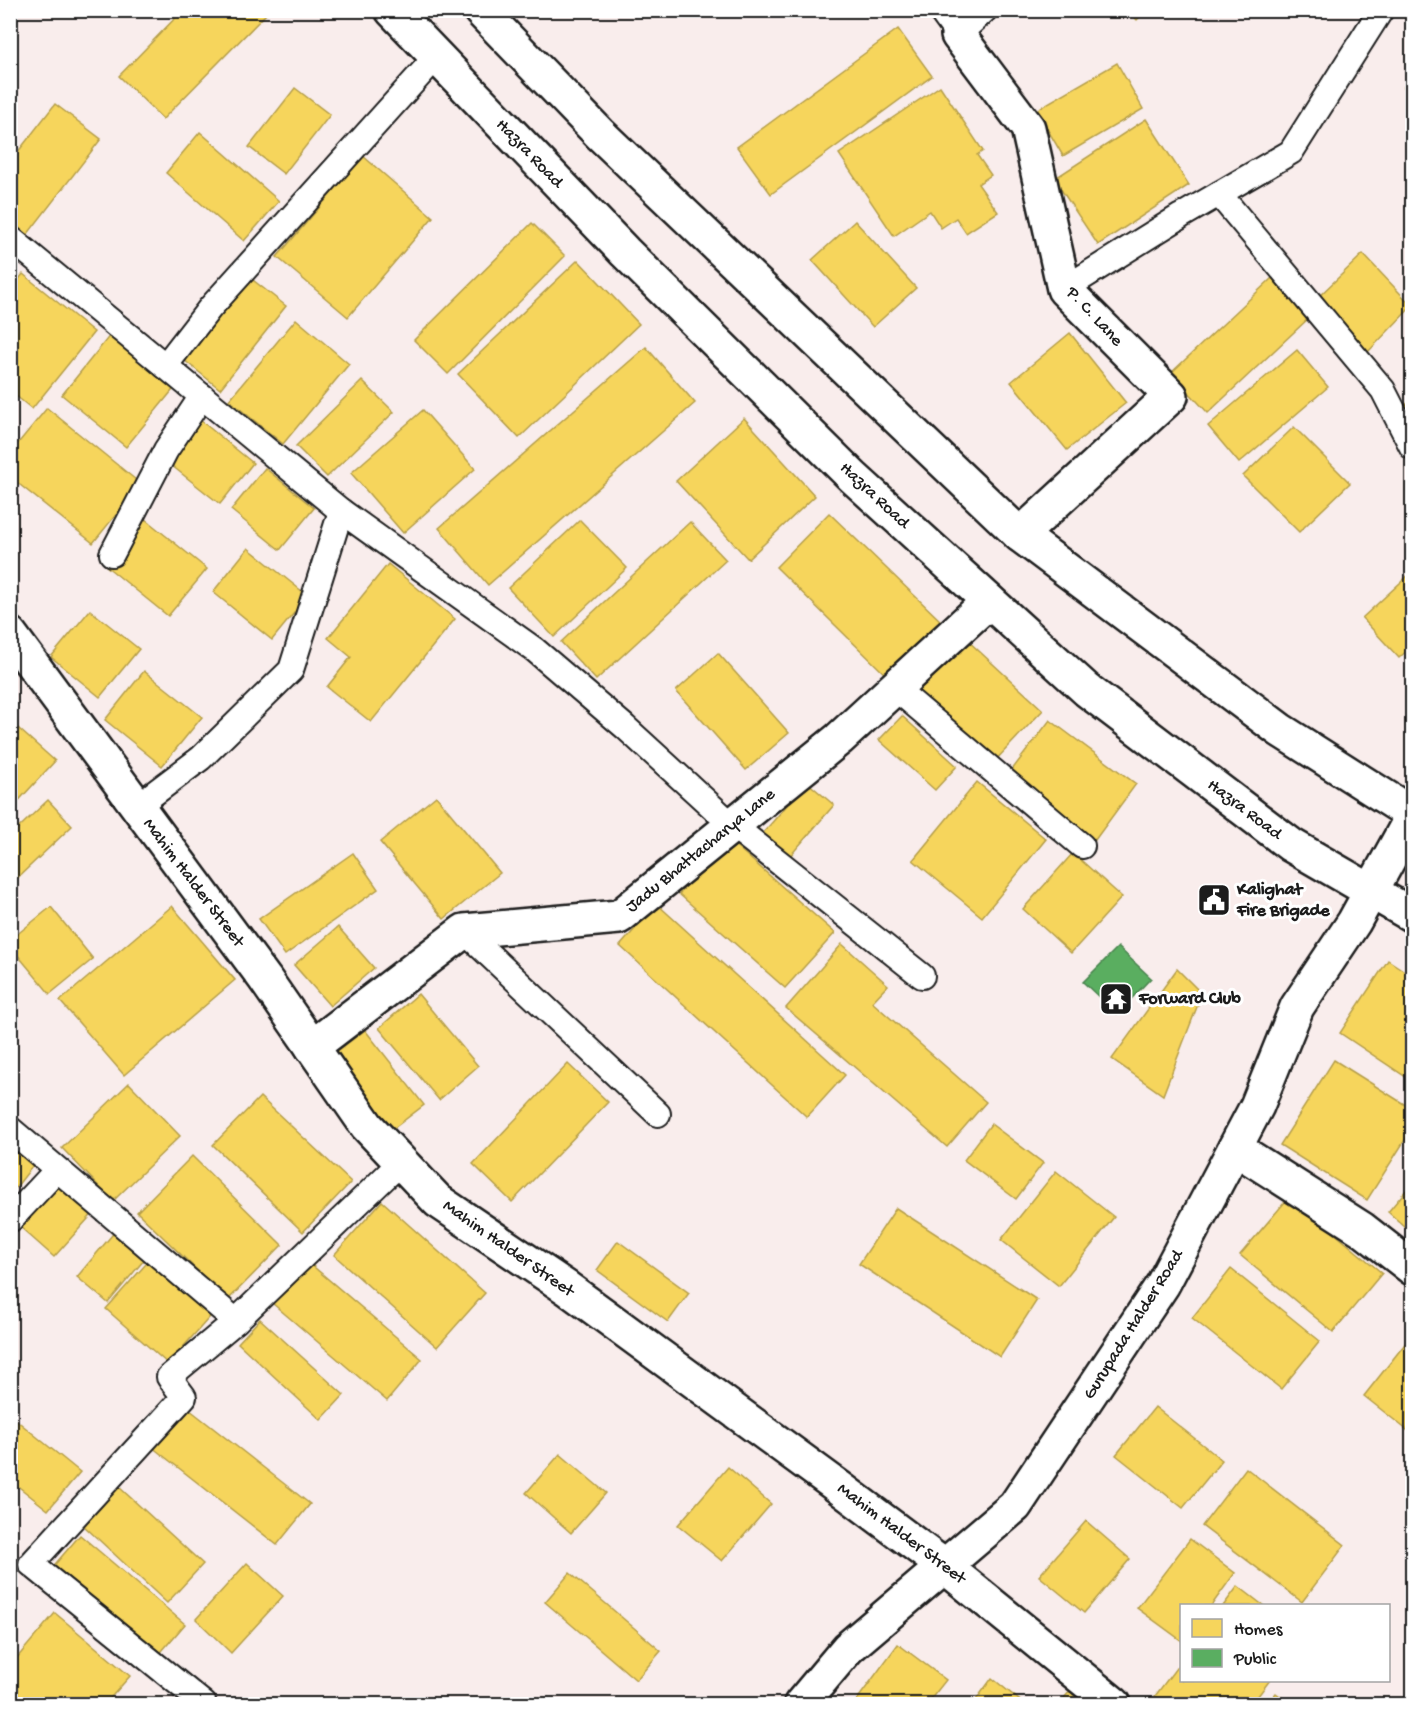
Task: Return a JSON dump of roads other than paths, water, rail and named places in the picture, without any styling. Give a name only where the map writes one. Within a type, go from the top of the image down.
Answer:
[{"type":"street","name":"Hazra Road","points":[[392,10],[625,252],[819,444],[1087,690],[1291,845],[1413,915]]},
{"type":"street","points":[[480,10],[600,135],[1020,535],[1280,730],[1413,815]]},
{"type":"street","name":"P. C. Lane","points":[[949,23],[1028,128],[1064,289],[1171,396],[1020,535]]},
{"type":"street","name":"Jadu Bhattacharya Lane","points":[[464,931],[619,917],[839,739],[989,601]]},
{"type":"street","name":"Mahim Halder Street","points":[[10,634],[368,1126],[438,1202],[567,1288],[944,1566],[1114,1704]]},
{"type":"street","name":"Gurupada Halder Road","points":[[801,1704],[848,1648],[1016,1506],[1163,1284],[1257,1106],[1297,1007],[1371,890],[1413,815]]},
{"type":"street","points":[[312,1047],[464,931]]},
{"type":"street","points":[[1235,1148],[1362,1229],[1413,1268]]},
{"type":"lane","points":[[949,23],[985,10]]},
{"type":"lane","points":[[1064,289],[1291,152],[1381,10]]},
{"type":"lane","points":[[165,366],[210,308],[436,57]]},
{"type":"lane","points":[[1219,194],[1383,390],[1413,447]]},
{"type":"lane","points":[[10,238],[341,511],[535,650],[625,727],[732,825],[922,976]]},
{"type":"lane","points":[[112,554],[166,450],[202,396]]},
{"type":"lane","points":[[136,807],[201,758],[291,670],[341,511]]},
{"type":"lane","points":[[895,688],[1082,846]]},
{"type":"lane","points":[[464,931],[657,1114]]},
{"type":"lane","points":[[10,1129],[236,1321]]},
{"type":"lane","points":[[192,1701],[31,1564],[184,1397],[169,1377],[236,1321],[401,1162]]},
{"type":"lane","points":[[10,1220],[57,1170]]},
{"type":"place","name":"Kalighat Fire Brigade","points":[[1214,900]]},
{"type":"place","name":"Forward Club","points":[[1116,999]]}]
